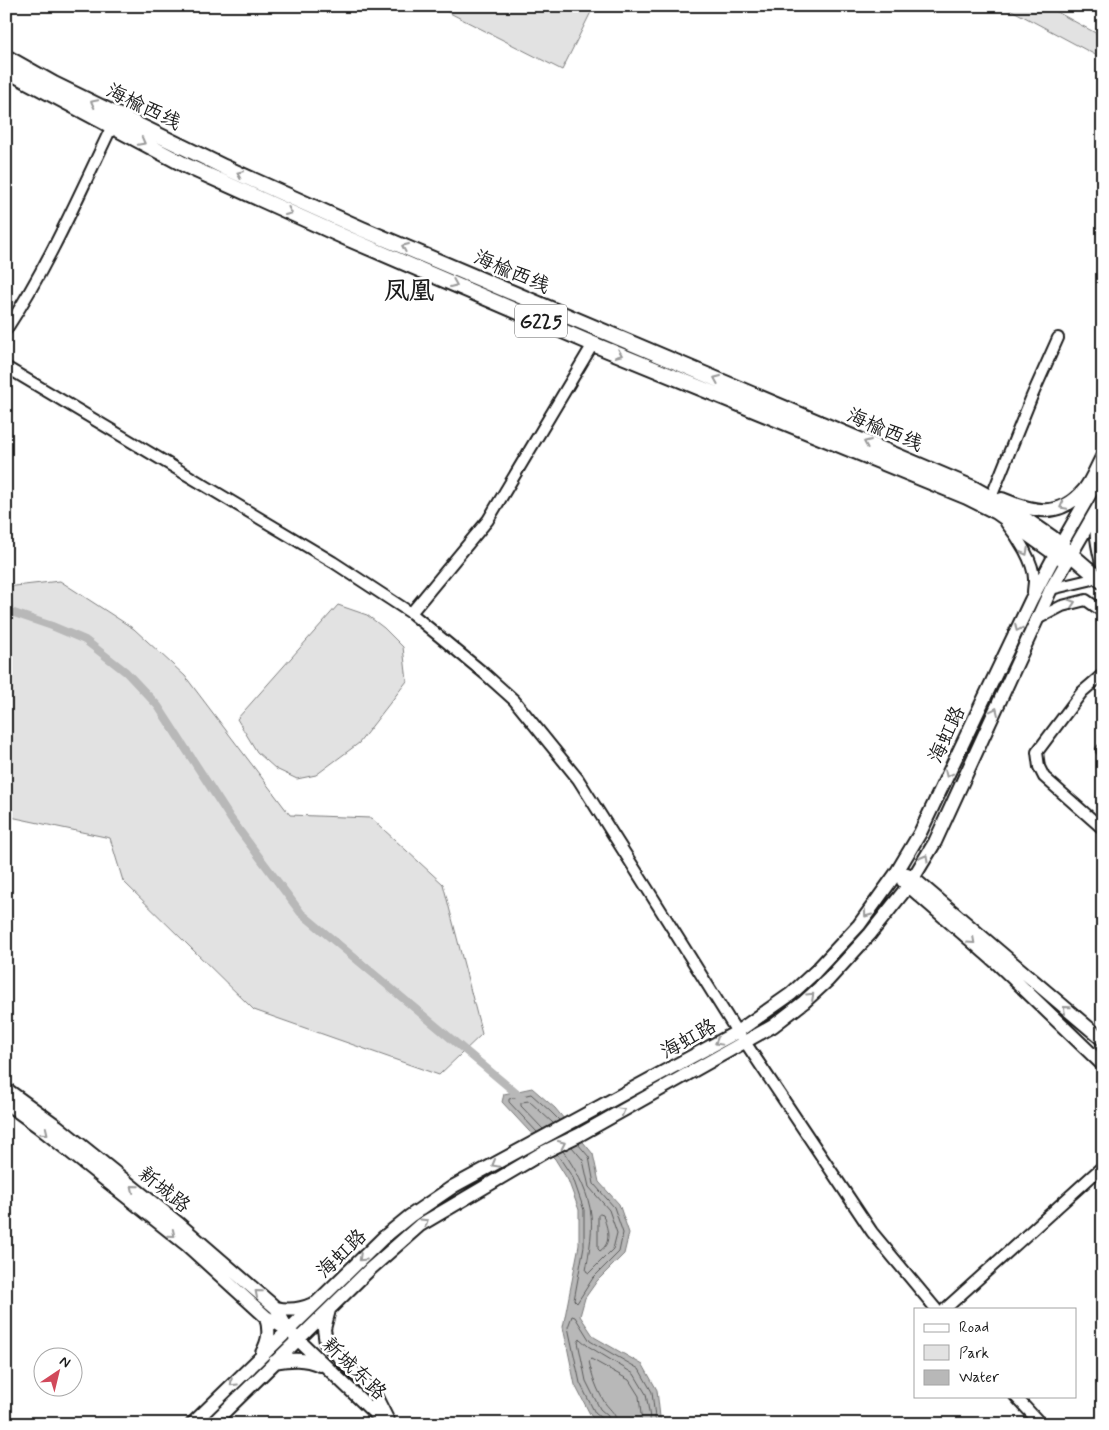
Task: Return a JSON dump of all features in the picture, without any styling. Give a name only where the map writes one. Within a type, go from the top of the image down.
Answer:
[{"type":"highway","name":"海榆西线","points":[[6,57],[54,84],[224,167],[362,229],[973,488],[1006,506],[1066,556]]},
{"type":"highway","name":"海榆西线","points":[[6,70],[187,166],[349,239],[592,344],[915,474],[967,497],[997,512],[1103,582]]},
{"type":"highway","points":[[1103,507],[1098,519],[1097,537],[1103,563]]},
{"type":"highway","name":"G225","points":[[1066,556],[1103,592]]},
{"type":"main road","points":[[973,488],[1022,507],[1042,511],[1056,510],[1071,502],[1085,489],[1103,455]]},
{"type":"main road","points":[[1066,556],[1103,471]]},
{"type":"main road","points":[[1066,556],[1103,498]]},
{"type":"main road","name":"海虹路","points":[[192,1424],[259,1358],[329,1309],[387,1253],[420,1225],[541,1146],[570,1124],[741,1037],[782,1020],[828,980],[870,934],[911,882],[934,842],[1066,556]]},
{"type":"main road","name":"海虹路","points":[[212,1424],[274,1362],[317,1302],[383,1238],[410,1216],[454,1186],[541,1146],[579,1135],[741,1037],[815,972],[858,925],[897,872],[920,833],[1031,600],[1066,556]]},
{"type":"main road","points":[[897,872],[1103,1040]]},
{"type":"main road","points":[[911,882],[1103,1065]]},
{"type":"main road","name":"新城路","points":[[6,1089],[57,1126],[179,1224],[276,1308],[293,1335]]},
{"type":"main road","name":"新城路","points":[[6,1103],[187,1245],[266,1317],[293,1335]]},
{"type":"main road","points":[[276,1308],[295,1310],[317,1302]]},
{"type":"main road","points":[[329,1309],[324,1329],[326,1343],[374,1393],[387,1424]]},
{"type":"main road","points":[[259,1358],[269,1337],[266,1317]]},
{"type":"main road","name":"新城东路","points":[[293,1335],[387,1424]]},
{"type":"main road","points":[[274,1362],[299,1359],[311,1360],[327,1367]]},
{"type":"street","points":[[6,330],[20,310],[61,234],[112,126]]},
{"type":"street","points":[[992,495],[1058,338]]},
{"type":"street","points":[[411,613],[488,520],[592,344]]},
{"type":"street","points":[[6,367],[333,562],[411,613],[514,700],[578,779],[741,1037],[872,1232],[935,1308]]},
{"type":"street","points":[[997,512],[1013,532],[1031,564],[1035,579],[1031,600]]},
{"type":"street","points":[[1051,589],[1089,580]]},
{"type":"street","points":[[1039,618],[1062,606],[1086,600],[1103,612]]},
{"type":"street","points":[[1103,674],[1082,692],[1037,752],[1039,767],[1044,777],[1103,828]]},
{"type":"street","points":[[947,1308],[1103,1166]]},
{"type":"street","points":[[1017,1398],[1041,1424]]},
{"type":"green space","points":[[436,6],[594,6],[562,70]]},
{"type":"green space","points":[[1004,6],[1046,6],[1103,37],[1103,59]]},
{"type":"green space","points":[[60,581],[134,629],[185,676],[290,815],[371,818],[443,884],[482,1034],[439,1075],[254,1010],[123,881],[110,838],[6,816],[6,587]]},
{"type":"green space","points":[[338,605],[367,615],[384,628],[403,647],[407,681],[359,743],[316,775],[297,779],[276,769],[257,752],[237,719]]},
{"type":"water","points":[[532,1088],[555,1108],[593,1154],[599,1182],[619,1204],[629,1233],[624,1254],[597,1281],[585,1298],[580,1316],[594,1337],[643,1365],[657,1390],[660,1417],[663,1424],[600,1424],[591,1416],[575,1385],[563,1327],[579,1245],[579,1210],[568,1180],[555,1159],[502,1102],[504,1094]]},
{"type":"waterway","points":[[6,613],[14,613],[85,640],[126,672],[158,706],[231,819],[301,913],[522,1098]]},
{"type":"district","name":"凤凰","points":[[409,290]]}]
